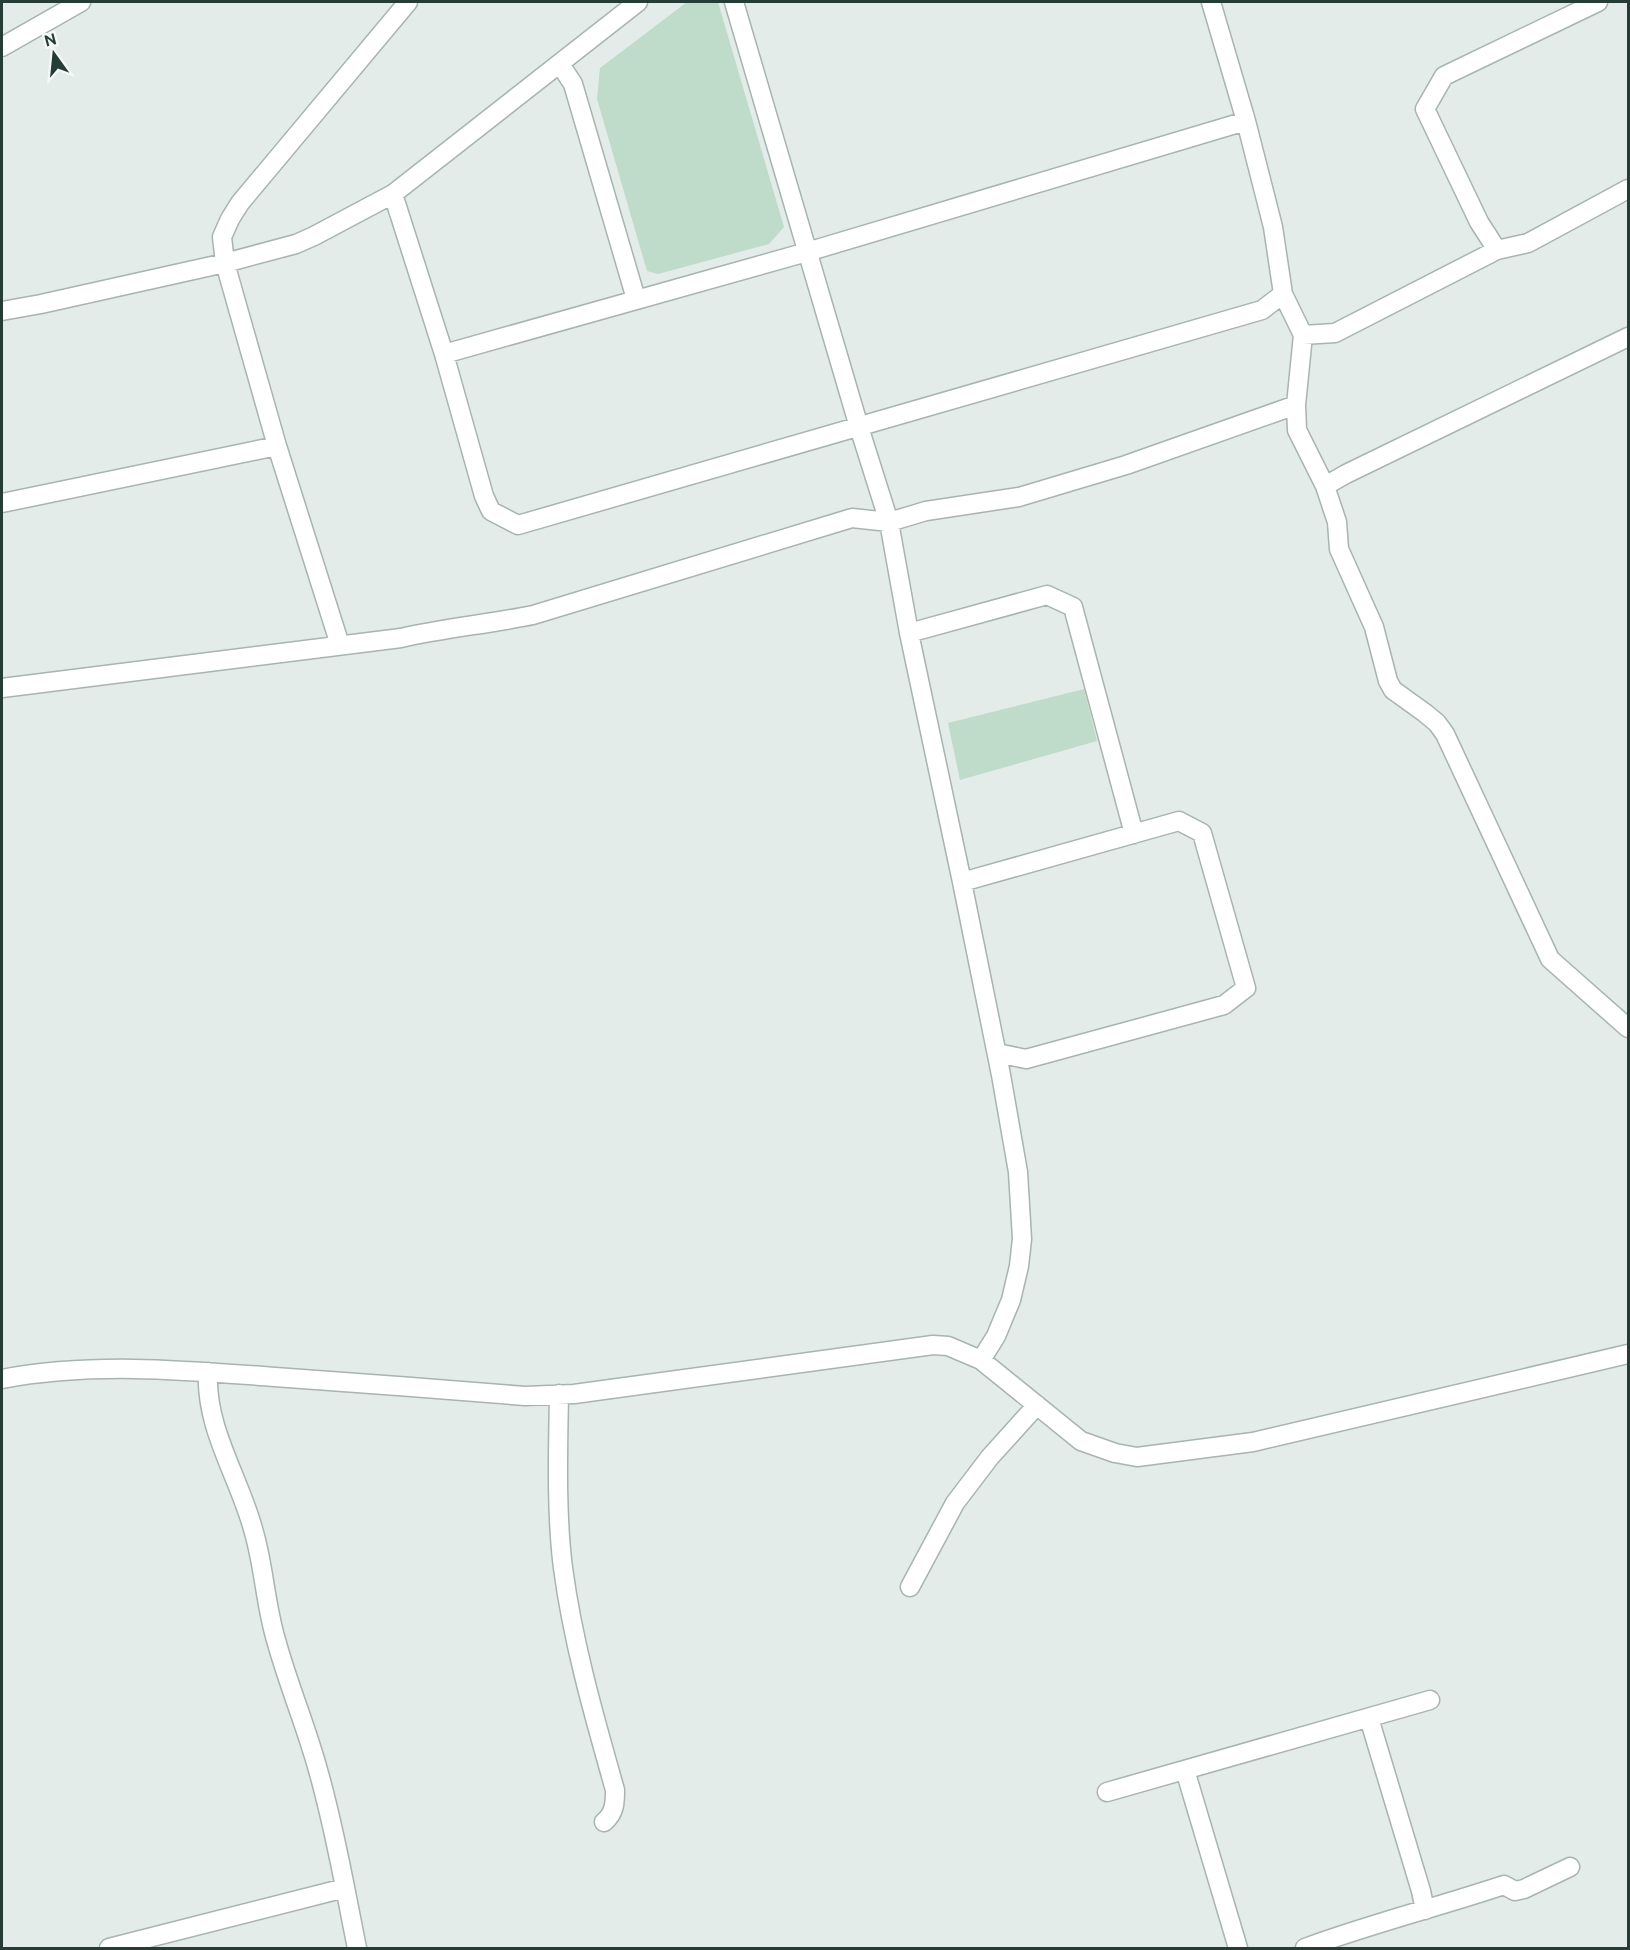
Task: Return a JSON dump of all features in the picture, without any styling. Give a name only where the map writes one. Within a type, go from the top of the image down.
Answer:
[{"type":"street","points":[[2,47],[81,2]]},
{"type":"street","points":[[340,645],[277,446],[225,263],[222,237],[240,203],[408,2]]},
{"type":"street","points":[[2,311],[225,263],[305,240],[393,194],[638,2]]},
{"type":"street","points":[[734,2],[889,522],[909,633],[997,1053],[1018,1172],[1022,1239],[1019,1266],[1011,1300],[996,1336],[981,1360]]},
{"type":"street","points":[[1211,2],[1246,121],[1273,227],[1283,294],[1303,335],[1296,405],[1297,430],[1325,486],[1337,522],[1339,549],[1374,627],[1388,681],[1393,690],[1425,712],[1445,734],[1550,959],[1629,1028]]},
{"type":"street","points":[[1497,250],[1479,222],[1425,109],[1444,76],[1598,2]]},
{"type":"street","points":[[560,64],[573,84],[636,299]]},
{"type":"street","points":[[444,354],[807,252],[1246,121]]},
{"type":"street","points":[[1303,335],[1335,333],[1497,250],[1528,243],[1629,189]]},
{"type":"street","points":[[393,194],[444,354],[484,496],[491,512],[518,525],[1262,310],[1283,294]]},
{"type":"street","points":[[1325,486],[1629,337]]},
{"type":"street","points":[[2,688],[401,638],[533,615],[852,518],[889,522],[926,511],[1019,496],[1126,465],[1296,405]]},
{"type":"street","points":[[2,503],[277,446]]},
{"type":"street","points":[[909,633],[1047,595],[1073,607],[1134,834]]},
{"type":"street","points":[[962,882],[1179,821],[1202,833],[1246,988],[1224,1005],[1026,1059],[997,1053]]},
{"type":"street","points":[[2,1379],[52,1371],[102,1369],[208,1372],[525,1396],[559,1395],[933,1345],[948,1346],[981,1360],[1081,1441],[1115,1453],[1137,1457],[1253,1442],[1629,1354]]},
{"type":"street","points":[[208,1372],[209,1399],[218,1434],[253,1527],[260,1553],[275,1639],[319,1772],[357,1948]]},
{"type":"street","points":[[559,1395],[560,1540],[563,1569],[582,1674],[615,1790],[615,1805],[609,1818],[604,1822]]},
{"type":"street","points":[[910,1587],[955,1503],[990,1457],[1037,1405]]},
{"type":"street","points":[[1107,1792],[1430,1700]]},
{"type":"street","points":[[1369,1718],[1425,1910]]},
{"type":"street","points":[[1185,1770],[1238,1948]]},
{"type":"street","points":[[1305,1948],[1380,1922],[1504,1885],[1515,1891],[1570,1867]]},
{"type":"street","points":[[109,1948],[345,1888]]},
{"type":"green space","points":[[687,2],[718,2],[784,227],[769,244],[658,274],[647,271],[597,99],[600,68]]},
{"type":"green space","points":[[1084,689],[1097,741],[960,780],[948,723]]}]
